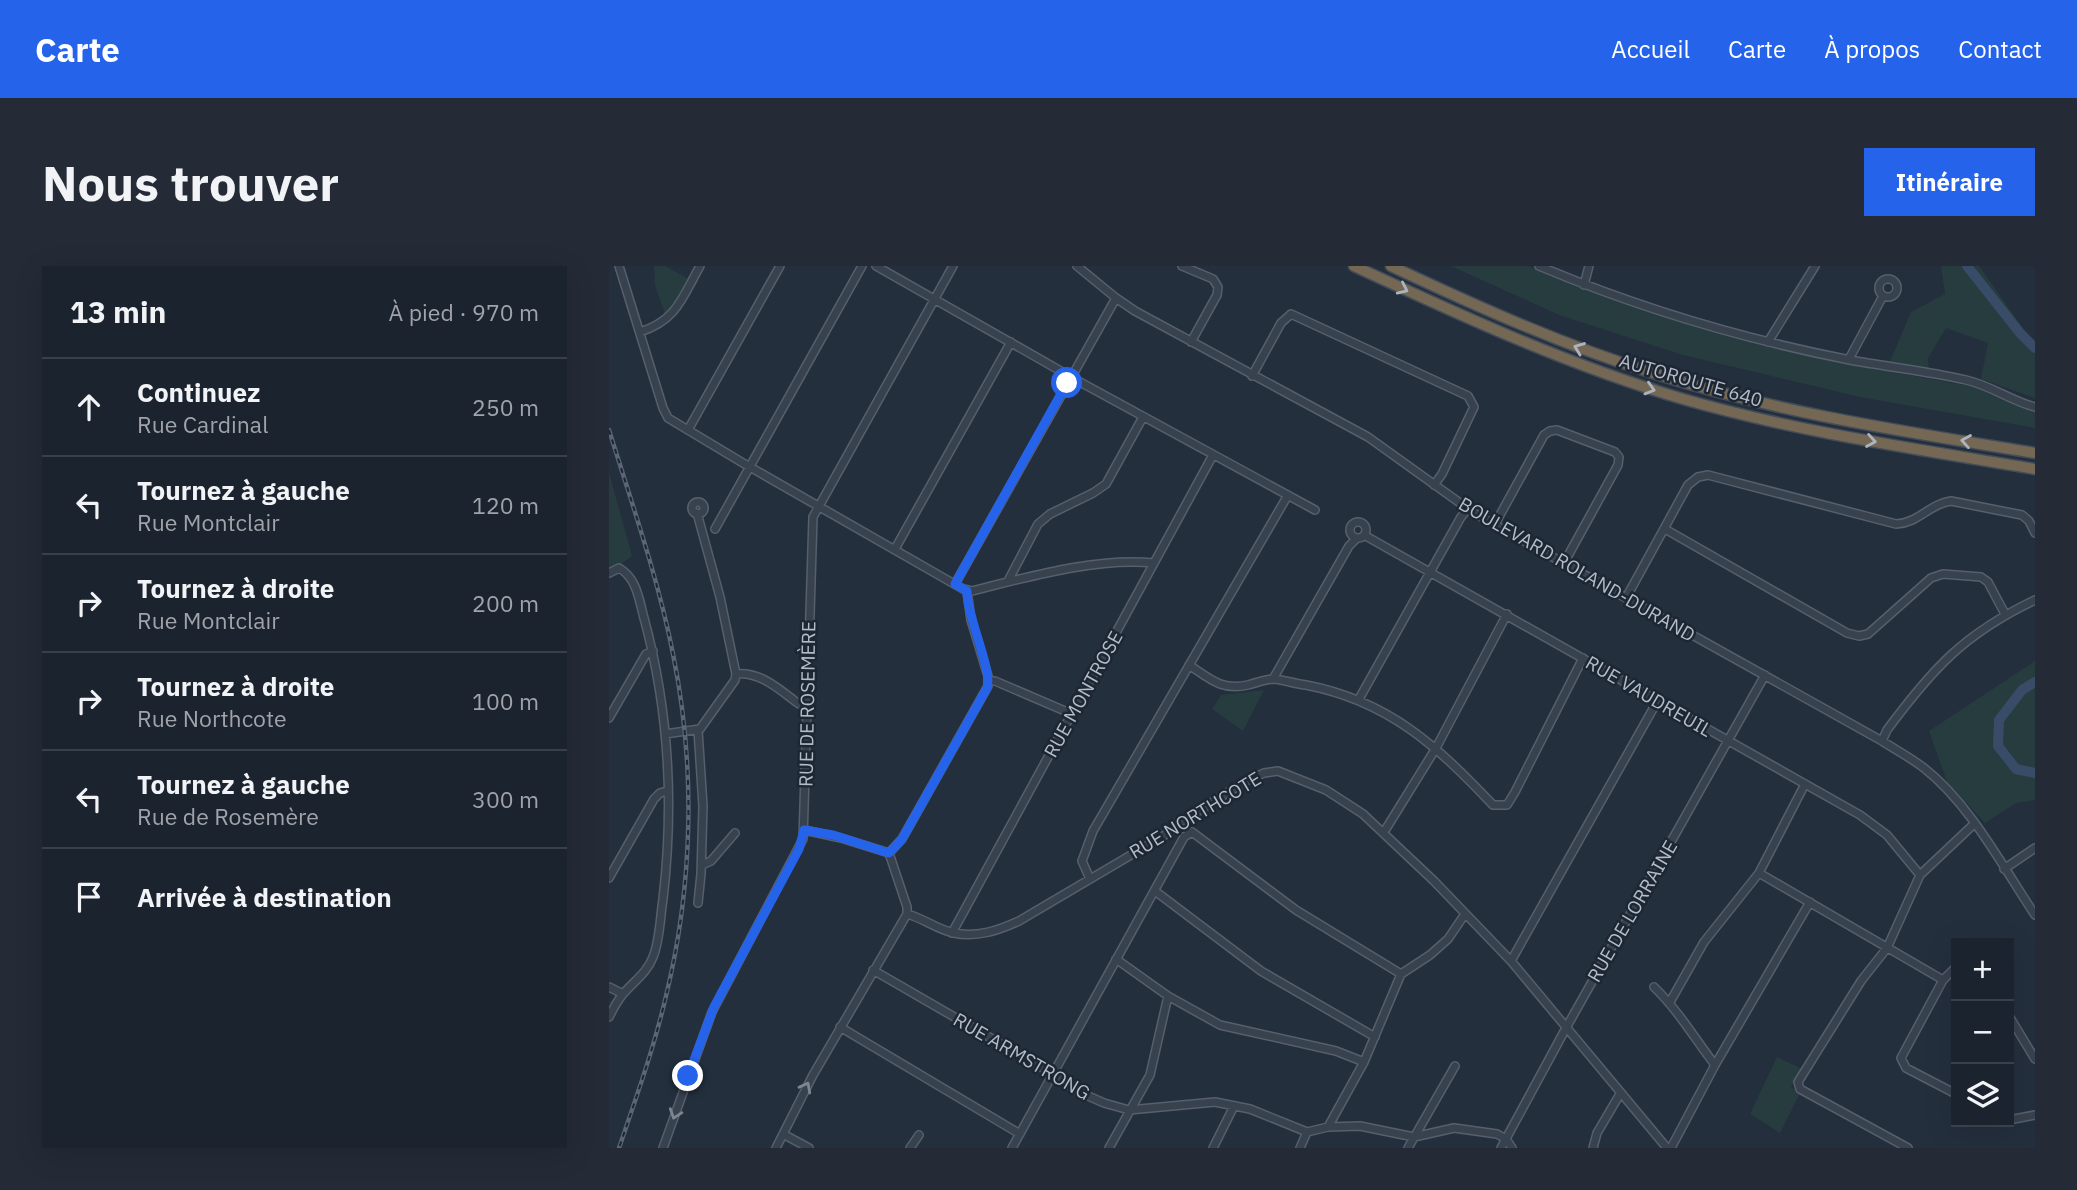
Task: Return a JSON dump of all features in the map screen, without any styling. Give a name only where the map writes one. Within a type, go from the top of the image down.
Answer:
[{"type":"highway","name":"AUTOROUTE 640","points":[[1354,266],[1511,338],[1653,390],[1814,431],[2035,469]]},
{"type":"highway","name":"AUTOROUTE 640","points":[[1391,266],[1532,330],[1604,357],[1690,384],[1811,414],[2035,453]]},
{"type":"street","points":[[619,266],[665,414],[671,420],[967,591],[1070,569],[1139,561],[1154,563]]},
{"type":"street","points":[[640,332],[670,317],[700,266]]},
{"type":"street","points":[[688,430],[780,266]]},
{"type":"street","points":[[715,529],[862,266]]},
{"type":"street","points":[[876,266],[1071,377],[1315,510]]},
{"type":"street","name":"RUE DE ROSEMÈRE","points":[[663,1148],[712,1012],[799,849],[804,830],[811,527],[818,506],[853,449],[953,266]]},
{"type":"street","name":"BOULEVARD ROLAND-DURAND","points":[[1077,266],[1116,298],[1252,376],[1368,437],[1468,509],[1882,741],[1923,767],[1946,788],[1974,824],[2035,915]]},
{"type":"street","points":[[1182,266],[1213,279],[1218,287],[1217,295],[1191,342]]},
{"type":"street","points":[[1539,266],[1641,307],[1768,342],[1969,380],[2035,407]]},
{"type":"street","points":[[1584,285],[1589,266]]},
{"type":"street","points":[[1768,342],[1815,266]]},
{"type":"street","points":[[1849,359],[1883,296]]},
{"type":"street","points":[[955,584],[1116,298]]},
{"type":"street","points":[[1252,376],[1281,323],[1291,314],[1468,396],[1474,407],[1434,485]]},
{"type":"street","points":[[895,549],[1011,342]]},
{"type":"street","points":[[1008,581],[1038,524],[1050,514],[1093,494],[1106,484],[1143,417]]},
{"type":"street","points":[[1495,524],[1544,435],[1549,431],[1557,430],[1615,452],[1619,457],[1618,465],[1564,563]]},
{"type":"street","name":"RUE MONTROSE","points":[[952,933],[1213,455]]},
{"type":"street","points":[[1626,598],[1688,485],[1698,477],[1708,475],[1896,524],[1908,523],[1940,504],[1951,501],[2022,515],[2029,521],[2035,533]]},
{"type":"street","points":[[1090,879],[1082,861],[1093,831],[1288,495]]},
{"type":"street","points":[[1359,699],[1468,509]]},
{"type":"street","points":[[665,734],[698,730],[709,719],[735,680],[736,674],[697,513]]},
{"type":"street","points":[[1665,529],[1847,633],[1859,636],[1868,634],[1931,578],[1943,574],[1981,577],[1988,582],[2005,614]]},
{"type":"street","name":"RUE VAUDREUIL","points":[[1273,679],[1349,546],[1360,537],[1507,614],[1860,815],[1887,835],[1920,875]]},
{"type":"street","points":[[609,573],[619,568],[627,572],[634,582],[653,651],[665,734],[667,792],[666,864],[655,950],[649,966],[623,994],[609,1017]]},
{"type":"street","points":[[889,853],[902,839],[987,688],[989,681],[971,620],[967,591]]},
{"type":"street","points":[[1882,741],[1936,667],[1978,632],[2005,614],[2035,600]]},
{"type":"street","points":[[1384,832],[1436,748],[1507,614]]},
{"type":"street","points":[[609,718],[646,654],[653,651]]},
{"type":"street","points":[[1189,665],[1223,686],[1234,688],[1273,679],[1327,689],[1359,699],[1395,718],[1436,748],[1493,805],[1507,804],[1583,658]]},
{"type":"street","points":[[736,674],[746,673],[757,677],[799,704],[807,705]]},
{"type":"street","name":"RUE DE LORRAINE","points":[[1501,1148],[1765,675]]},
{"type":"street","points":[[989,681],[995,681],[1072,714]]},
{"type":"street","points":[[1511,961],[1658,700]]},
{"type":"street","points":[[698,730],[703,797],[702,865],[698,902]]},
{"type":"street","name":"RUE NORTHCOTE","points":[[907,914],[952,933],[995,931],[1019,921],[1175,829],[1179,821],[1189,820],[1192,815],[1246,781],[1278,771],[1326,790],[1363,814],[1384,832],[1511,961],[1620,1094],[1669,1148]]},
{"type":"street","points":[[1670,1002],[1704,942],[1759,873],[1805,784]]},
{"type":"street","points":[[609,878],[654,799],[660,793],[667,792]]},
{"type":"street","points":[[1189,820],[1192,823],[1192,832]]},
{"type":"street","points":[[1908,1148],[1800,1089],[1798,1082],[1861,981],[1887,948],[1920,875],[1974,824]]},
{"type":"street","points":[[1175,829],[1178,835],[1184,837]]},
{"type":"street","points":[[804,830],[833,835],[889,853]]},
{"type":"street","points":[[1012,1148],[1184,837],[1192,832]]},
{"type":"street","points":[[1192,832],[1296,910],[1401,974]]},
{"type":"street","points":[[702,865],[711,862],[735,833]]},
{"type":"street","points":[[2004,869],[2035,848]]},
{"type":"street","points":[[776,1148],[807,1085],[907,914],[889,853]]},
{"type":"street","points":[[1759,873],[1943,980]]},
{"type":"street","points":[[1155,891],[1261,971],[1375,1037]]},
{"type":"street","points":[[1669,1148],[1810,902]]},
{"type":"street","points":[[1328,1127],[1364,1062],[1401,974],[1448,939],[1465,914]]},
{"type":"street","points":[[1117,959],[1168,996],[1220,1024],[1336,1051],[1364,1062]]},
{"type":"street","name":"RUE ARMSTRONG","points":[[873,970],[1104,1103],[1129,1111],[1215,1102],[1250,1109],[1307,1132]]},
{"type":"street","points":[[1951,972],[1943,980],[1901,1058],[1906,1068],[1951,1091]]},
{"type":"street","points":[[609,987],[623,994]]},
{"type":"street","points":[[1654,987],[1670,1002],[1691,1036],[1715,1065]]},
{"type":"street","points":[[1109,1148],[1150,1074],[1168,996]]},
{"type":"street","points":[[2014,1025],[2035,1059]]},
{"type":"street","points":[[840,1027],[1020,1134]]},
{"type":"street","points":[[1408,1148],[1455,1066]]},
{"type":"street","points":[[1593,1148],[1597,1133],[1620,1094]]},
{"type":"street","points":[[1213,1148],[1234,1106]]},
{"type":"street","points":[[2014,1120],[2035,1115]]},
{"type":"street","points":[[1300,1148],[1307,1132],[1328,1127],[1360,1126],[1414,1137],[1454,1128],[1490,1132],[1506,1139],[1511,1148]]},
{"type":"street","points":[[783,1134],[809,1148]]},
{"type":"street","points":[[910,1148],[919,1135]]},
{"type":"green space","points":[[654,266],[665,266],[689,279],[666,317],[655,285]]},
{"type":"green space","points":[[1451,266],[1528,266],[1643,310],[1703,329],[1886,371],[1975,387],[2017,406],[2035,410],[2035,428],[1860,397],[1683,355],[1559,315]]},
{"type":"green space","points":[[1941,266],[1979,266],[2035,345],[2035,398],[1981,379],[1988,343],[1946,328],[1928,358],[1929,374],[1888,366],[1911,312],[1945,294]]},
{"type":"green space","points":[[609,473],[632,556],[609,573]]},
{"type":"green space","points":[[2035,661],[2035,800],[2016,803],[1985,823],[1947,782],[1929,731]]},
{"type":"green space","points":[[1264,690],[1243,731],[1212,709],[1221,695]]},
{"type":"green space","points":[[1777,1057],[1802,1069],[1791,1087],[1800,1093],[1780,1133],[1750,1114]]},
{"type":"waterway","points":[[1967,266],[2035,348]]},
{"type":"waterway","points":[[2035,682],[2022,690],[1999,720],[1998,746],[2016,769],[2035,773]]},
{"type":"railway","points":[[609,430],[667,626],[680,697],[688,783],[686,869],[675,954],[656,1035],[619,1148]]},
{"type":"route","points":[[688,1076],[712,1012],[799,849],[804,830],[833,835],[889,853],[894,850],[987,688],[989,678],[971,620],[967,591],[955,584],[1067,383]]}]
